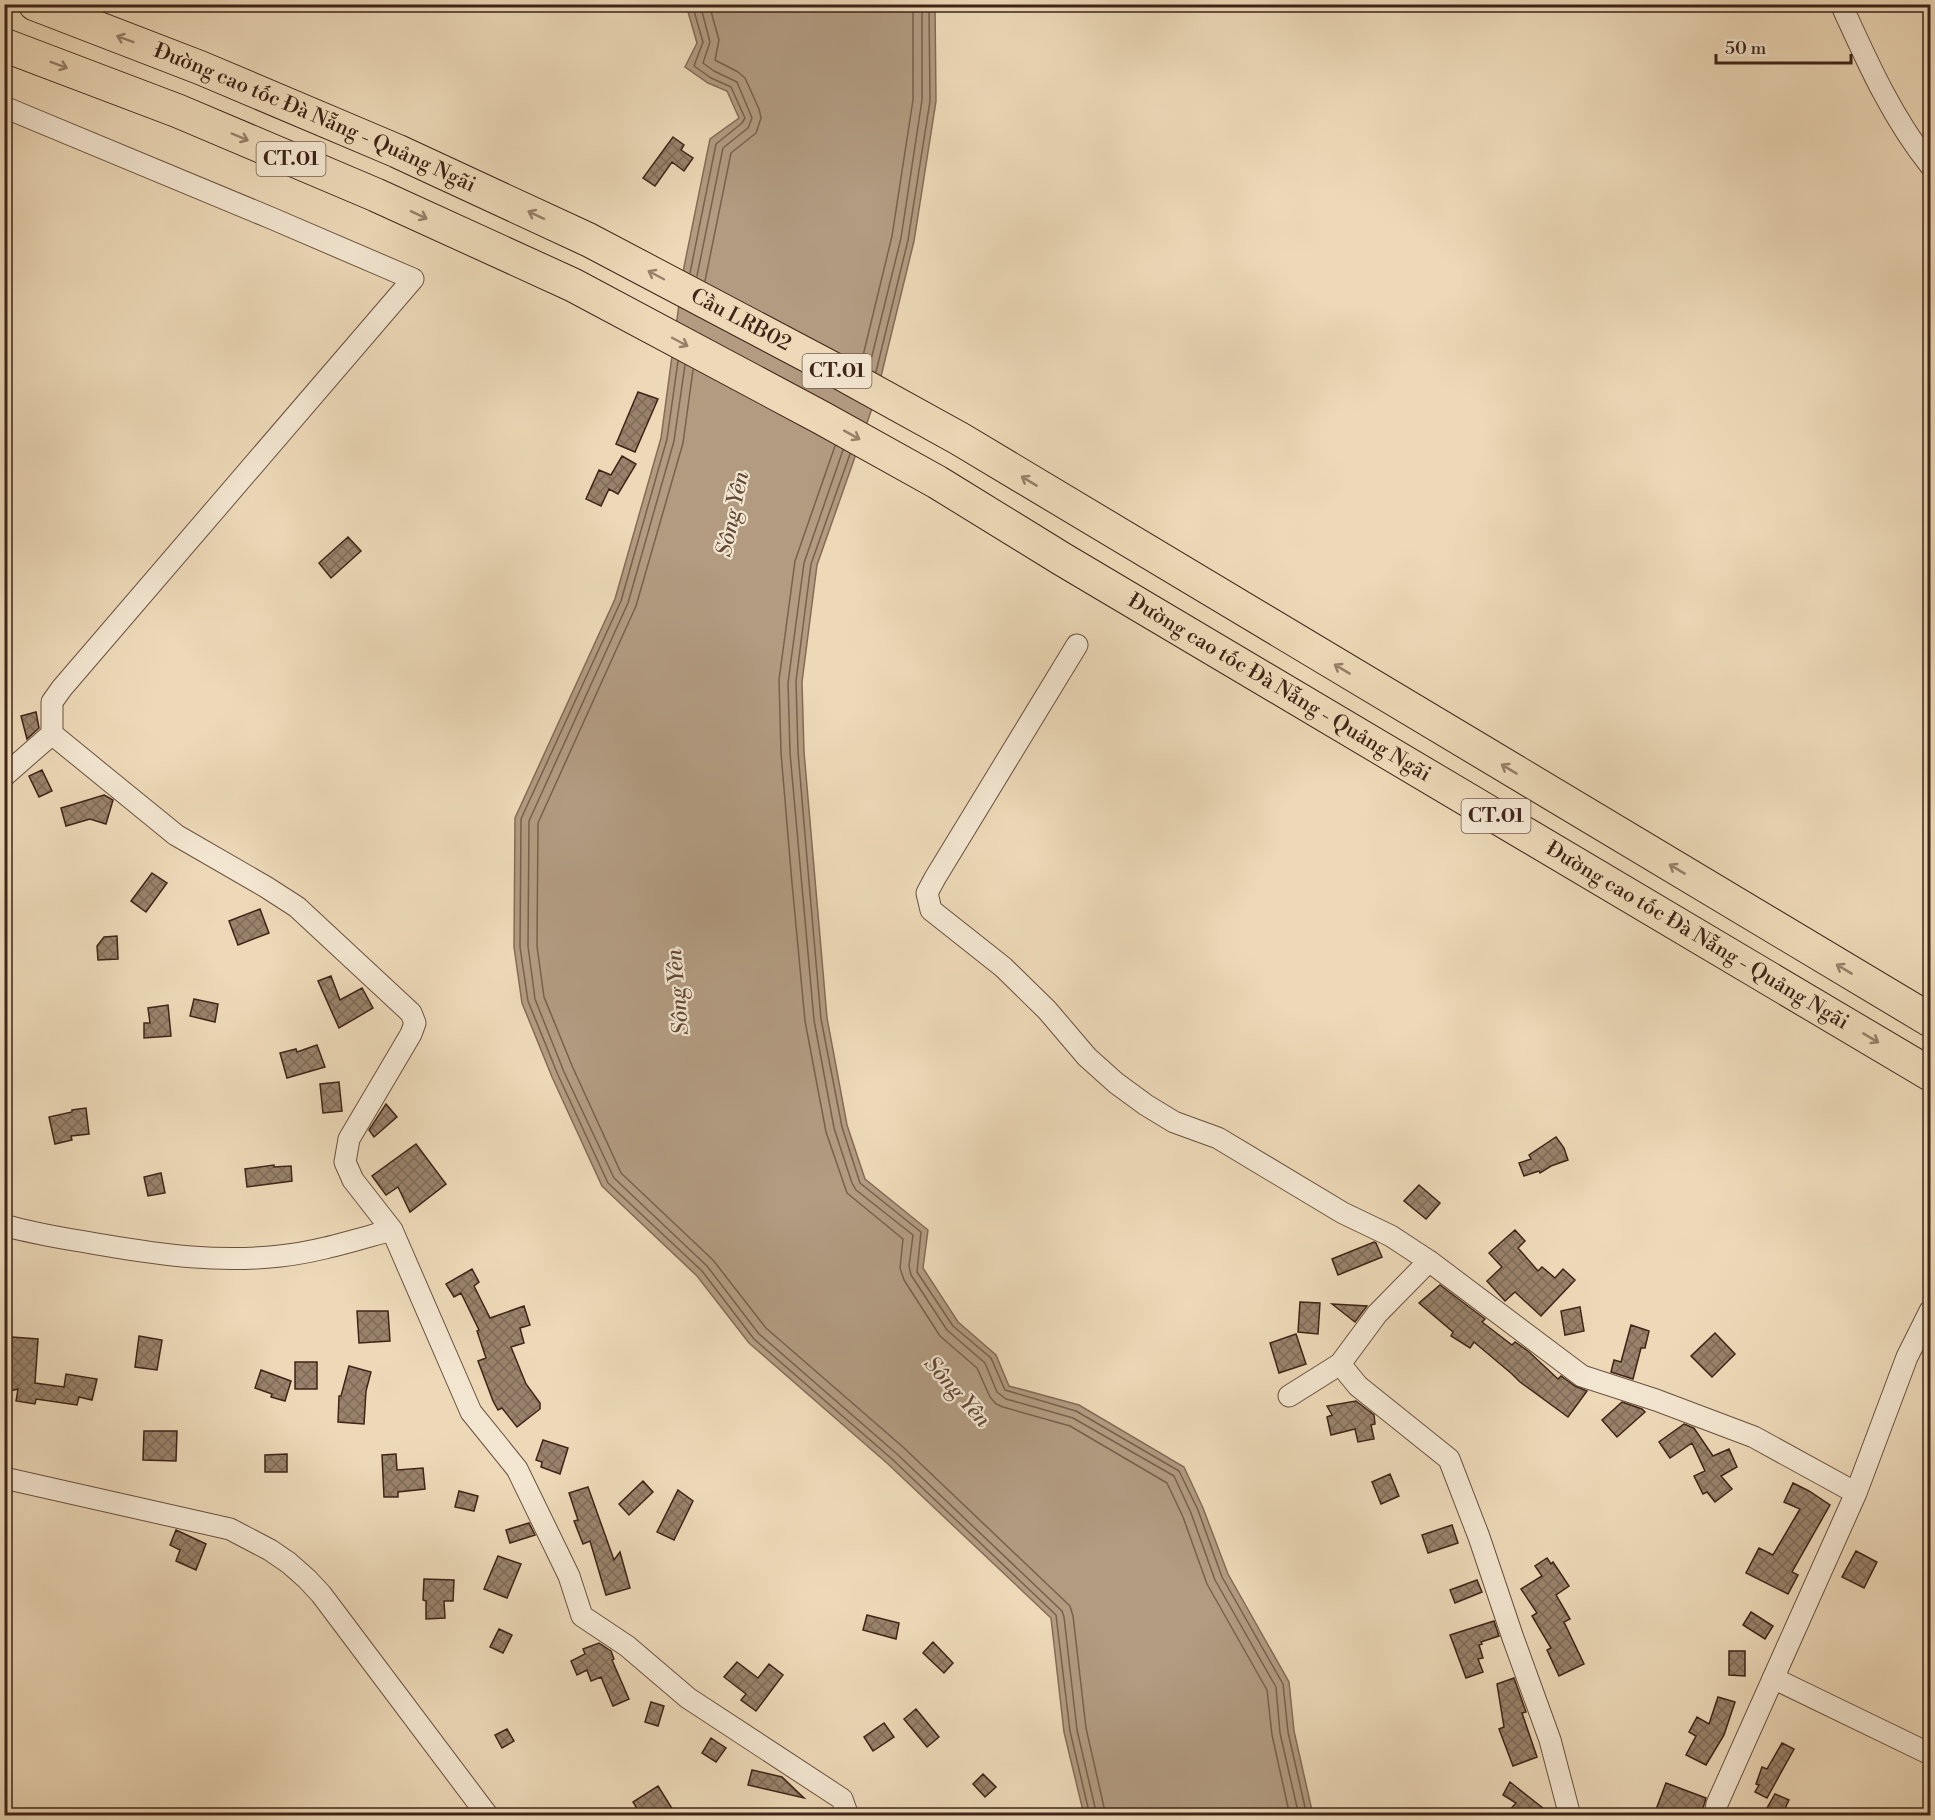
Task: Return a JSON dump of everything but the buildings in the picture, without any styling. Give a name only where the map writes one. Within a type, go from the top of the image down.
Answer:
[{"type":"highway","name":"Đường cao tốc Đà Nẵng - Quảng Ngãi","points":[[35,4],[201,68],[397,151],[589,240]]},
{"type":"highway","name":"Đường cao tốc Đà Nẵng - Quảng Ngãi","points":[[4,45],[200,120],[376,195],[573,285],[822,418],[936,482],[1930,1074]]},
{"type":"highway","name":"Cầu LRB02","points":[[589,240],[837,371],[950,434],[1930,1020]]},
{"type":"street","points":[[1840,4],[1880,85],[1914,145],[1930,165]]},
{"type":"street","points":[[4,107],[413,279],[62,688],[52,702],[52,734],[4,776]]},
{"type":"street","points":[[1077,645],[935,878],[927,893],[931,910],[1003,967],[1047,1010],[1087,1057],[1116,1083],[1146,1105],[1174,1122],[1236,1147],[1343,1213],[1391,1236],[1429,1261],[1582,1376],[1656,1400],[1754,1437],[1859,1484]]},
{"type":"street","points":[[52,734],[176,835],[297,907],[411,1013],[415,1023],[411,1034],[349,1139],[345,1162],[353,1180],[392,1230],[471,1412],[517,1469],[569,1576],[582,1616],[627,1646],[688,1698],[842,1799],[848,1815]]},
{"type":"street","points":[[4,1225],[31,1233],[163,1255],[209,1260],[281,1256],[314,1251],[392,1230]]},
{"type":"street","points":[[1289,1396],[1340,1364],[1377,1314],[1429,1261]]},
{"type":"street","points":[[1715,1815],[1717,1804],[1859,1484],[1907,1356],[1930,1311]]},
{"type":"street","points":[[1340,1364],[1358,1386],[1449,1459],[1479,1537],[1550,1740],[1570,1815]]},
{"type":"street","points":[[4,1478],[230,1529],[289,1563],[321,1594],[488,1815]]},
{"type":"street","points":[[1773,1678],[1930,1754]]},
{"type":"water","name":"Sông Yên","points":[[686,5],[935,5],[936,101],[914,241],[876,397],[817,565],[802,682],[804,752],[827,1018],[847,1125],[865,1179],[928,1230],[923,1268],[958,1322],[996,1355],[1009,1386],[1079,1405],[1184,1467],[1203,1508],[1228,1574],[1289,1682],[1294,1731],[1313,1815],[1084,1815],[1064,1732],[1051,1618],[888,1464],[749,1343],[697,1276],[602,1186],[552,1077],[522,1003],[514,947],[515,818],[615,599],[661,438],[684,267],[710,139],[739,118],[727,91],[708,83],[685,67],[697,43]]}]
